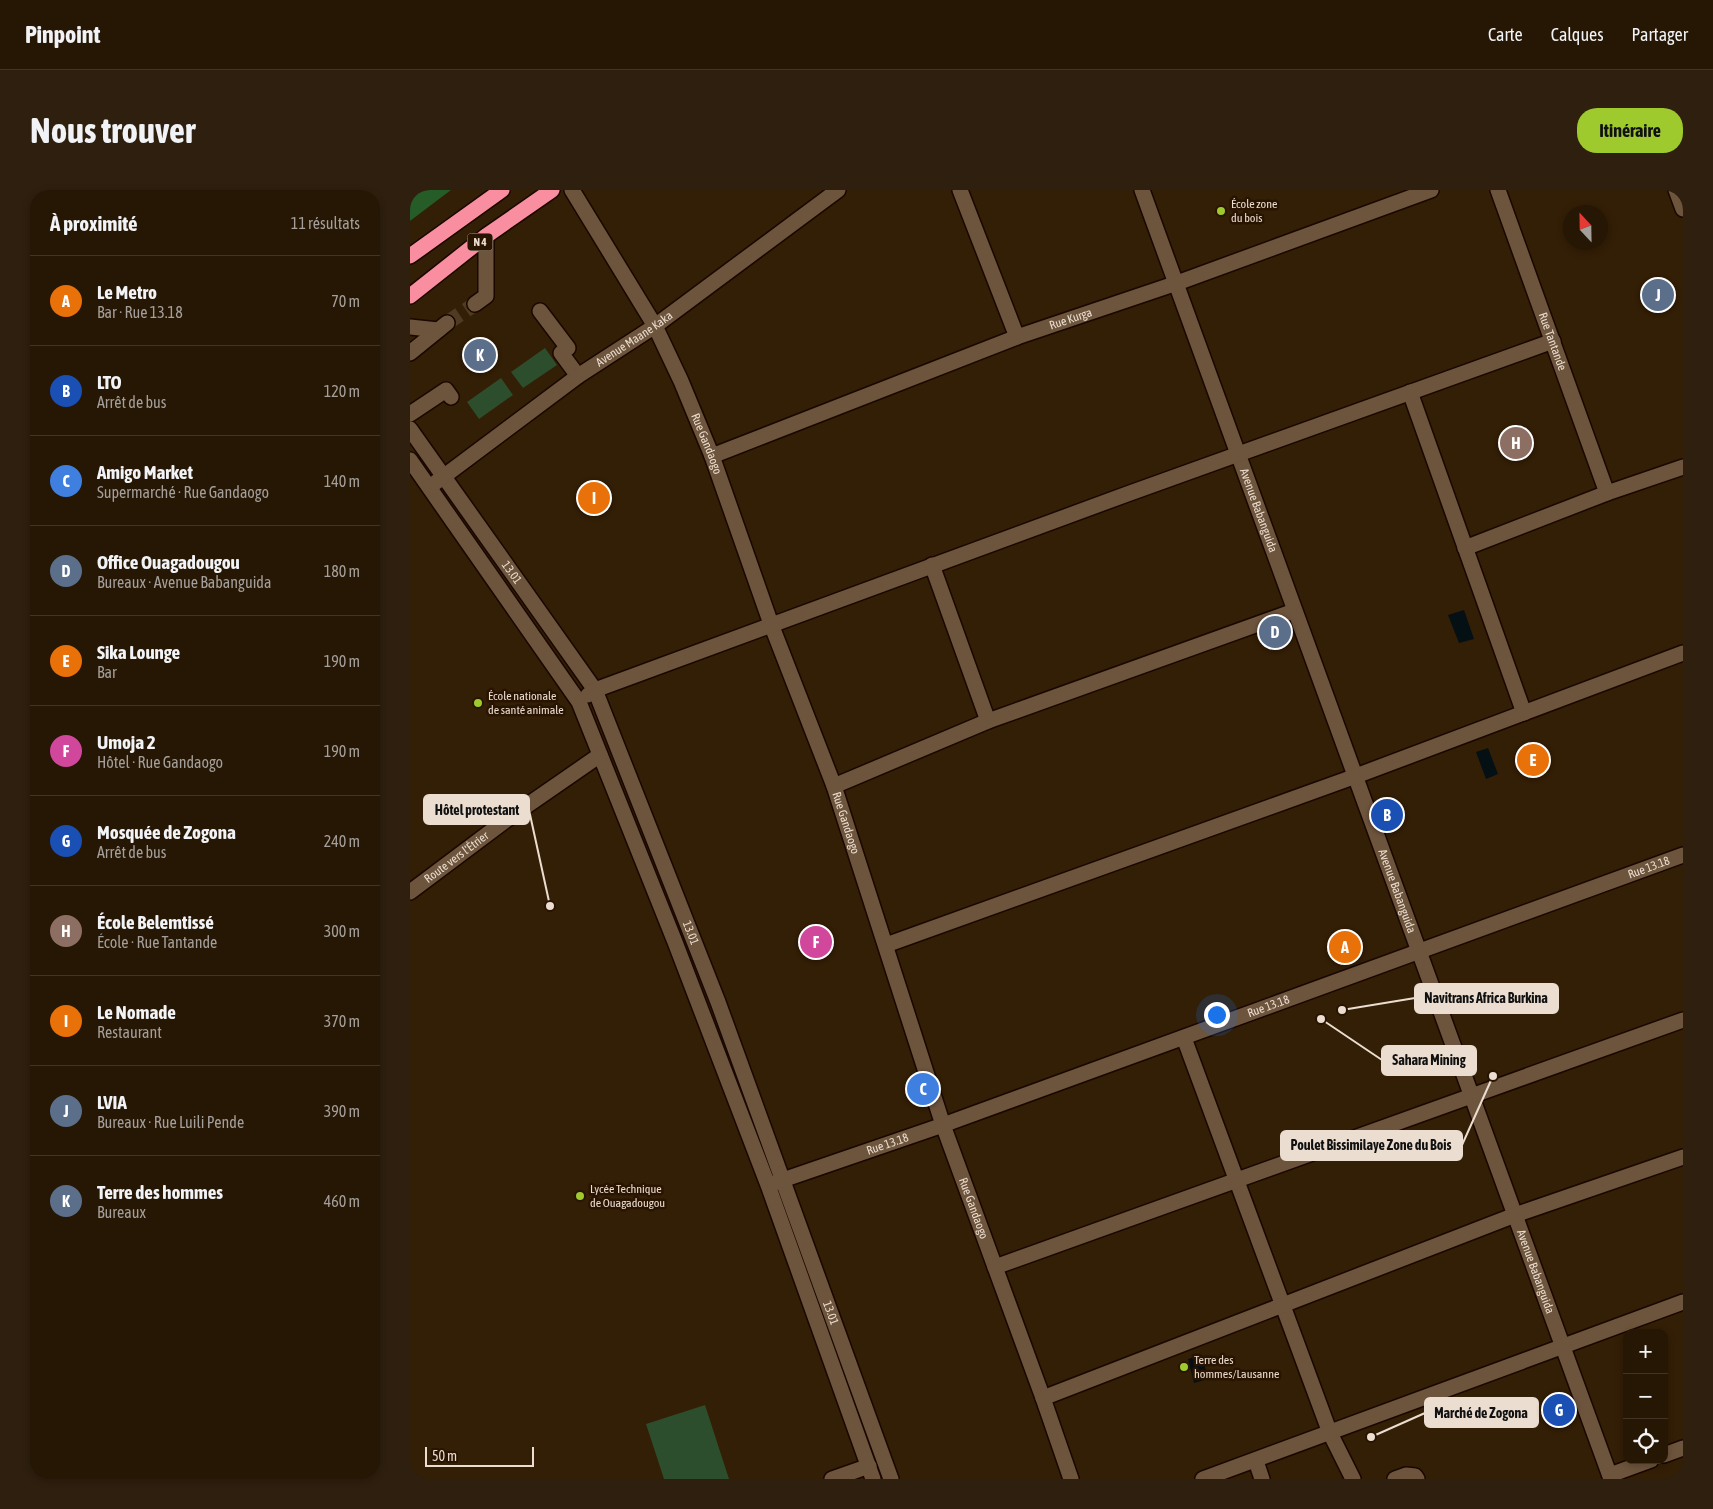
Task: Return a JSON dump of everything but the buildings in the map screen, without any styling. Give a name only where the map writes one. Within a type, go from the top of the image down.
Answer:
[{"type":"highway","name":"N 4","points":[[410,256],[502,190]]},
{"type":"highway","name":"N 4","points":[[410,296],[486,236],[552,190]]},
{"type":"street","name":"Rue Gandaogo","points":[[572,190],[655,326],[681,381],[712,456],[771,624],[834,786],[943,1125],[1071,1479]]},
{"type":"street","name":"Avenue Maane Kaka","points":[[429,487],[578,376],[655,326],[838,190]]},
{"type":"street","points":[[960,190],[1017,337]]},
{"type":"street","name":"Avenue Babanguida","points":[[1142,190],[1294,611],[1374,821],[1419,953],[1561,1346],[1611,1477]]},
{"type":"street","name":"Rue Kurga","points":[[712,456],[1017,337],[1176,283],[1431,190]]},
{"type":"street","name":"Rue Tantande","points":[[1498,190],[1607,493]]},
{"type":"street","points":[[1676,190],[1683,209]]},
{"type":"street","points":[[475,304],[486,296],[486,236]]},
{"type":"street","points":[[540,311],[568,348],[561,353],[578,376]]},
{"type":"street","points":[[410,327],[442,327],[410,354]]},
{"type":"street","points":[[579,702],[595,690],[932,564],[1553,341]]},
{"type":"street","points":[[410,414],[446,390],[451,397]]},
{"type":"street","points":[[1410,392],[1524,712]]},
{"type":"street","name":"13.01","points":[[410,429],[595,690],[718,1002],[871,1473]]},
{"type":"street","name":"13.01","points":[[410,460],[579,702],[775,1182],[815,1265],[891,1479]]},
{"type":"street","points":[[1465,548],[1607,493],[1683,467]]},
{"type":"street","points":[[932,564],[988,721]]},
{"type":"street","points":[[834,786],[988,721],[1294,611]]},
{"type":"street","points":[[886,945],[1356,776],[1683,654]]},
{"type":"street","name":"Route vers l'Étrier","points":[[410,892],[506,820],[600,755]]},
{"type":"street","name":"Rue 13.18","points":[[775,1182],[943,1125],[1419,953],[1683,855]]},
{"type":"street","points":[[995,1267],[1683,1020]]},
{"type":"street","points":[[1184,1038],[1330,1432],[1353,1479]]},
{"type":"street","points":[[1043,1398],[1515,1215],[1683,1157]]},
{"type":"street","points":[[1203,1479],[1683,1302]]},
{"type":"street","points":[[1668,1454],[1683,1448]]},
{"type":"street","points":[[1256,1461],[1262,1479]]},
{"type":"street","points":[[1611,1477],[1642,1464]]},
{"type":"street","points":[[832,1479],[871,1473]]},
{"type":"street","points":[[1395,1479],[1406,1474],[1415,1476],[1418,1479]]},
{"type":"green space","points":[[410,190],[451,190],[410,221]]},
{"type":"green space","points":[[545,348],[557,365],[523,388],[511,372]]},
{"type":"green space","points":[[501,378],[513,395],[479,419],[467,402]]},
{"type":"green space","points":[[705,1405],[729,1479],[664,1479],[646,1424]]},
{"type":"shaded area","points":[[1464,610],[1474,639],[1459,643],[1448,615]]},
{"type":"shaded area","points":[[1488,748],[1498,774],[1486,779],[1476,752]]},
{"type":"shaded area","points":[[1202,1355],[1208,1379],[1194,1383],[1188,1359]]},
{"type":"tunnel","points":[[447,323],[475,304]]},
{"type":"place","name":"École zone du bois","points":[[1221,211]]},
{"type":"place","name":"LVIA","points":[[1658,295]]},
{"type":"place","name":"Terre des hommes","points":[[480,355]]},
{"type":"place","name":"École Belemtissé","points":[[1516,443]]},
{"type":"place","name":"Le Nomade","points":[[594,498]]},
{"type":"place","name":"Office Ouagadougou","points":[[1275,632]]},
{"type":"place","name":"École nationale de santé animale","points":[[478,703]]},
{"type":"place","name":"Sika Lounge","points":[[1533,760]]},
{"type":"place","name":"LTO","points":[[1387,815]]},
{"type":"place","name":"Hôtel protestant","points":[[550,906]]},
{"type":"place","name":"Umoja 2","points":[[816,942]]},
{"type":"place","name":"Le Metro","points":[[1345,947]]},
{"type":"place","name":"Navitrans Africa Burkina","points":[[1342,1010]]},
{"type":"place","name":"Sahara Mining","points":[[1321,1019]]},
{"type":"place","name":"Poulet Bissimilaye Zone du Bois","points":[[1493,1076]]},
{"type":"place","name":"Amigo Market","points":[[923,1089]]},
{"type":"place","name":"Lycée Technique de Ouagadougou","points":[[580,1196]]},
{"type":"place","name":"Terre des hommes/Lausanne","points":[[1184,1367]]},
{"type":"place","name":"Mosquée de Zogona","points":[[1559,1410]]},
{"type":"place","name":"Marché de Zogona","points":[[1371,1437]]}]
